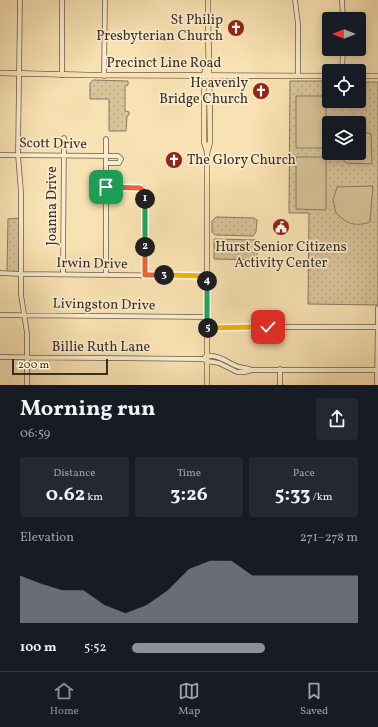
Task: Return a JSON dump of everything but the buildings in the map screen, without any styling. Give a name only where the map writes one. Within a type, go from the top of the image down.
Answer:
[{"type":"main road","points":[[207,385],[205,359],[207,328],[207,152],[204,142],[208,60],[208,0]]},
{"type":"main road","name":"Precinct Line Road","points":[[0,73],[104,76],[322,76]]},
{"type":"main road","points":[[366,76],[378,76]]},
{"type":"street","points":[[20,0],[18,155],[22,192],[21,295],[27,333],[28,385]]},
{"type":"street","points":[[62,0],[62,75]]},
{"type":"street","points":[[104,76],[105,0]]},
{"type":"street","points":[[295,0],[298,24],[298,76]]},
{"type":"street","points":[[342,0],[343,12]]},
{"type":"street","name":"Joanna Drive","points":[[63,274],[64,138]]},
{"type":"street","points":[[106,140],[106,275]]},
{"type":"street","name":"Scott Drive","points":[[0,155],[106,156]]},
{"type":"street","points":[[106,156],[118,156],[121,159],[119,163],[106,163]]},
{"type":"street","points":[[106,187],[138,187],[142,188],[145,192],[145,275]]},
{"type":"street","name":"Irwin Drive","points":[[0,273],[207,276]]},
{"type":"street","points":[[377,385],[378,308]]},
{"type":"street","name":"Livingston Drive","points":[[0,315],[207,317]]},
{"type":"street","points":[[207,328],[378,327]]},
{"type":"street","name":"Billie Ruth Lane","points":[[0,357],[205,359],[252,370]]},
{"type":"street","name":"Billie Ruth Lane","points":[[228,364],[237,372],[252,370],[378,370]]},
{"type":"street","points":[[241,372],[242,367]]},
{"type":"street","points":[[280,370],[280,385]]},
{"type":"shaded area","points":[[93,80],[128,81],[128,85],[125,86],[125,111],[129,112],[129,115],[127,116],[126,131],[109,131],[109,99],[90,99],[90,83]]},
{"type":"shaded area","points":[[290,81],[322,81],[322,108],[366,108],[366,82],[378,82],[378,305],[308,304],[309,213],[289,213]]},
{"type":"shaded area","points":[[296,96],[322,96],[322,108],[326,108],[326,116],[322,116],[322,148],[296,148]]},
{"type":"shaded area","points":[[366,132],[371,134],[372,164],[346,163],[344,161],[366,160]]},
{"type":"shaded area","points":[[296,157],[322,157],[322,160],[326,160],[326,210],[296,209]]},
{"type":"shaded area","points":[[373,186],[370,222],[365,224],[352,224],[344,220],[336,213],[333,200],[337,187]]},
{"type":"shaded area","points":[[216,217],[254,218],[257,220],[256,232],[253,236],[215,235],[212,232],[212,221]]},
{"type":"shaded area","points":[[20,218],[19,272],[7,272],[8,219]]},
{"type":"shaded area","points":[[214,239],[257,240],[257,260],[214,259]]},
{"type":"place","name":"St Philip Presbyterian Church","points":[[236,28]]},
{"type":"place","name":"Heavenly Bridge Church","points":[[261,91]]},
{"type":"place","name":"The Glory Church","points":[[174,160]]},
{"type":"place","name":"Hurst Senior Citizens Activity Center","points":[[281,227]]},
{"type":"route","points":[[106,187],[138,187],[142,188],[145,192],[145,275],[207,276],[207,328],[268,327]]}]
